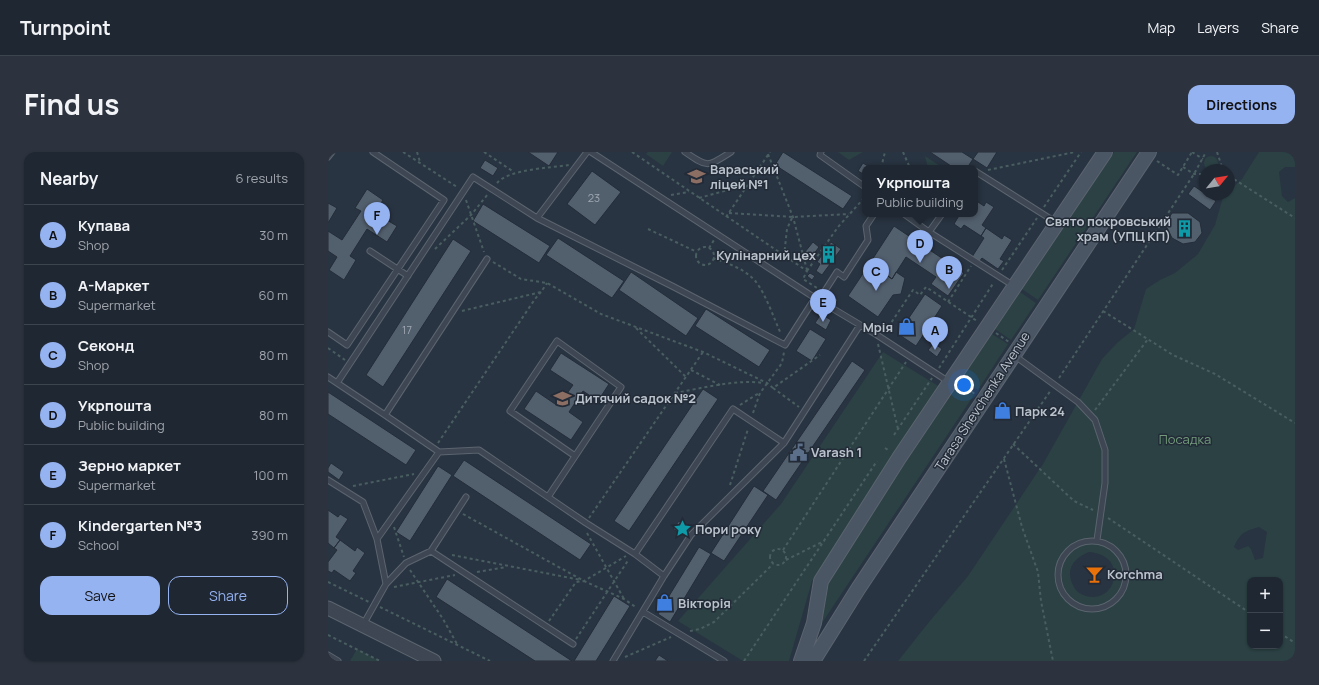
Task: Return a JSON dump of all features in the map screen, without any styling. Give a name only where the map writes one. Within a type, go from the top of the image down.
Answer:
[{"type":"main road","name":"Tarasa Shevchenka Avenue","points":[[809,658],[821,581],[899,458],[1104,152]]},
{"type":"main road","name":"Tarasa Shevchenka Avenue","points":[[809,658],[858,589],[1015,351],[1153,157]]},
{"type":"street","points":[[328,608],[434,661]]},
{"type":"lane","points":[[328,157],[332,152]]},
{"type":"lane","points":[[328,332],[347,345],[444,200],[373,152]]},
{"type":"lane","points":[[537,218],[587,152]]},
{"type":"lane","points":[[591,152],[817,299],[950,382]]},
{"type":"lane","points":[[685,152],[706,165],[731,152]]},
{"type":"lane","points":[[819,153],[862,185]]},
{"type":"lane","points":[[978,173],[1057,223]]},
{"type":"lane","points":[[337,383],[473,177],[537,218],[785,345],[817,299],[824,293],[837,272],[844,277],[868,240],[866,226],[872,217]]},
{"type":"lane","points":[[908,217],[929,232],[1015,286]]},
{"type":"lane","points":[[929,232],[940,217]]},
{"type":"lane","points":[[370,251],[408,276]]},
{"type":"lane","points":[[385,415],[487,259]]},
{"type":"lane","points":[[613,661],[664,576],[691,535],[784,443],[860,325]]},
{"type":"lane","points":[[548,497],[621,387],[557,341],[510,411],[575,456]]},
{"type":"lane","points":[[1015,351],[1078,402],[1095,420],[1105,450],[1105,483],[1097,540]]},
{"type":"lane","points":[[328,377],[436,451],[479,450],[586,523],[634,553],[664,576]]},
{"type":"lane","points":[[634,553],[733,409],[784,443]]},
{"type":"lane","points":[[377,539],[425,472],[436,451]]},
{"type":"lane","points":[[328,480],[363,502],[377,539],[385,586]]},
{"type":"lane","points":[[362,625],[385,586],[406,563],[431,550],[466,497]]},
{"type":"lane","points":[[1097,540],[1109,544],[1119,553],[1125,564],[1125,583],[1116,600],[1105,607],[1093,609],[1080,608],[1069,601],[1061,591],[1057,579],[1058,566],[1063,555],[1072,546],[1084,541],[1097,540]]},
{"type":"lane","points":[[431,550],[573,644]]},
{"type":"lane","points":[[643,612],[724,661]]},
{"type":"lane","points":[[328,655],[338,661]]},
{"type":"path","points":[[403,152],[464,191],[487,259],[521,279],[547,282],[601,314],[703,352],[767,383],[805,411]]},
{"type":"path","points":[[417,152],[420,163]]},
{"type":"path","points":[[484,152],[515,173]]},
{"type":"path","points":[[632,152],[807,271]]},
{"type":"path","points":[[882,165],[885,152]]},
{"type":"path","points":[[903,152],[909,165]]},
{"type":"path","points":[[983,170],[990,170],[1075,152]]},
{"type":"path","points":[[894,435],[1040,212],[1082,152]]},
{"type":"path","points":[[1153,157],[1178,175],[1192,152],[1203,158]]},
{"type":"path","points":[[864,661],[1055,384],[1194,174],[1206,152]]},
{"type":"path","points":[[1217,152],[1221,164]]},
{"type":"path","points":[[726,217],[769,153]]},
{"type":"path","points":[[769,153],[793,217],[807,271]]},
{"type":"path","points":[[431,254],[471,215],[500,180],[515,173],[578,164]]},
{"type":"path","points":[[1183,167],[1194,174],[1199,174]]},
{"type":"path","points":[[1235,180],[1295,218]]},
{"type":"path","points":[[699,198],[748,185]]},
{"type":"path","points":[[660,197],[690,192]]},
{"type":"path","points":[[842,304],[803,279],[838,227],[862,200]]},
{"type":"path","points":[[729,213],[793,217],[849,214]]},
{"type":"path","points":[[784,256],[787,229],[793,217]]},
{"type":"path","points":[[648,230],[697,252]]},
{"type":"path","points":[[700,248],[709,248],[713,252],[714,258],[710,263],[705,265],[699,263],[696,258],[697,252],[700,248]]},
{"type":"path","points":[[714,258],[741,269],[752,277],[759,286],[785,345]]},
{"type":"path","points":[[948,302],[975,261]]},
{"type":"path","points":[[436,451],[547,282]]},
{"type":"path","points":[[898,429],[878,344],[913,290],[920,295],[926,287],[987,327],[1015,351]]},
{"type":"path","points":[[451,313],[541,292]]},
{"type":"path","points":[[1103,311],[1173,355],[1215,374],[1295,423]]},
{"type":"path","points":[[635,327],[686,377]]},
{"type":"path","points":[[1091,416],[1148,339]]},
{"type":"path","points":[[328,348],[350,363]]},
{"type":"path","points":[[624,599],[583,526],[703,352]]},
{"type":"path","points":[[773,388],[820,355]]},
{"type":"path","points":[[783,550],[910,356]]},
{"type":"path","points":[[691,370],[720,385]]},
{"type":"path","points":[[675,393],[752,381],[767,383]]},
{"type":"path","points":[[733,409],[760,393]]},
{"type":"path","points":[[1014,444],[1074,501],[1101,514],[1247,611]]},
{"type":"path","points":[[1004,458],[1022,527],[1038,572],[1041,601],[1053,661]]},
{"type":"path","points":[[744,661],[877,461]]},
{"type":"path","points":[[342,489],[425,472]]},
{"type":"path","points":[[457,510],[584,580],[624,599],[643,612]]},
{"type":"path","points":[[392,518],[406,563],[443,619],[458,645]]},
{"type":"path","points":[[622,658],[679,634],[700,629],[714,622],[773,564],[782,564],[786,560],[825,540]]},
{"type":"path","points":[[773,564],[770,559],[771,551],[776,549],[783,550]]},
{"type":"path","points":[[431,550],[509,567],[584,580]]},
{"type":"path","points":[[783,550],[786,554],[786,560]]},
{"type":"path","points":[[546,626],[576,582],[584,580],[634,553]]},
{"type":"path","points":[[573,644],[634,553]]},
{"type":"path","points":[[385,586],[509,567]]},
{"type":"path","points":[[328,582],[489,661]]},
{"type":"path","points":[[1283,634],[1295,642]]},
{"type":"path","points":[[328,635],[380,661]]},
{"type":"green space","points":[[648,152],[672,152],[663,166],[646,154]]},
{"type":"green space","points":[[838,152],[863,152],[849,160]]},
{"type":"green space","points":[[1114,152],[1137,152],[1038,300],[1022,289]]},
{"type":"green space","name":"Посадка","points":[[1259,152],[1295,152],[1295,167],[1285,167],[1279,172],[1282,196],[1288,202],[1295,198],[1295,661],[898,661],[968,576],[1043,464],[1102,359],[1117,343],[1134,329],[1146,289],[1175,273],[1198,254],[1215,225],[1222,200],[1235,200],[1235,185],[1242,179]],"holes":[[[1259,527],[1267,532],[1263,558],[1255,560],[1251,549],[1248,546],[1238,550],[1234,547],[1238,539],[1250,530]],[[1089,552],[1102,555],[1110,561],[1114,570],[1114,578],[1111,587],[1105,593],[1096,597],[1086,596],[1078,592],[1074,587],[1070,574],[1072,565],[1075,561],[1079,557]]]},
{"type":"green space","points":[[925,156],[938,165],[927,165]]},
{"type":"green space","points":[[1208,156],[1214,156],[1218,160],[1218,164],[1204,164],[1204,160]]},
{"type":"green space","points":[[1020,292],[1036,303],[1011,340],[995,329]]},
{"type":"green space","points":[[992,334],[1008,344],[978,390],[961,379]]},
{"type":"green space","points":[[883,352],[940,387],[812,581],[789,661],[743,661],[678,621],[781,504]]},
{"type":"green space","points":[[958,384],[974,395],[822,623],[823,598],[829,575]]},
{"type":"green space","points":[[357,649],[380,661],[350,661]]},
{"type":"building","points":[[528,152],[558,152],[549,166]]},
{"type":"building","points":[[783,152],[852,196],[843,209],[775,165]]},
{"type":"building","points":[[930,152],[962,152],[973,159],[969,165],[950,165]]},
{"type":"building","points":[[978,152],[997,152],[987,168],[973,159]]},
{"type":"building","points":[[485,160],[498,168],[493,176],[480,168]]},
{"type":"building","points":[[863,163],[866,165],[862,165],[862,173],[858,171]]},
{"type":"building","points":[[592,171],[621,192],[595,225],[567,204]]},
{"type":"building","points":[[1194,186],[1199,189],[1199,200],[1216,201],[1210,210],[1188,194]]},
{"type":"building","points":[[367,189],[383,200],[375,213],[397,226],[387,242],[367,229],[350,256],[356,260],[344,280],[329,270],[337,257],[328,251],[328,231],[342,240],[361,211],[355,208]]},
{"type":"building","points":[[978,202],[984,206],[986,202],[994,207],[982,225],[986,228],[981,236],[964,225],[961,229],[954,224],[958,217],[978,217]]},
{"type":"building","points":[[328,203],[337,208],[328,223]]},
{"type":"building","points":[[483,204],[550,246],[539,263],[473,221]]},
{"type":"building","name":"Свято покровський храм (УПЦ КП)","points":[[1172,213],[1188,213],[1200,222],[1202,233],[1195,242],[1183,244],[1172,238],[1165,224]]},
{"type":"building","points":[[894,226],[964,273],[948,296],[931,284],[936,277],[906,257],[892,279],[870,263]]},
{"type":"building","points":[[986,228],[1002,239],[1004,235],[1012,240],[1000,259],[1004,261],[998,269],[982,258],[979,262],[972,257],[984,238],[981,236]]},
{"type":"building","points":[[558,238],[624,281],[612,298],[546,255]]},
{"type":"building","points":[[453,239],[471,251],[383,387],[366,375]]},
{"type":"building","points":[[813,242],[819,247],[811,258],[804,253]]},
{"type":"building","name":"Кулінарний цех","points":[[831,242],[841,249],[822,275],[816,271],[820,264],[817,262]]},
{"type":"building","points":[[870,263],[892,279],[896,272],[905,278],[901,294],[893,295],[878,317],[848,296]]},
{"type":"building","points":[[631,272],[698,318],[686,336],[619,290]]},
{"type":"building","points":[[810,273],[815,276],[812,280],[807,276]]},
{"type":"building","points":[[925,294],[942,306],[916,346],[898,334]]},
{"type":"building","points":[[706,309],[770,350],[759,367],[695,326]]},
{"type":"building","points":[[821,314],[831,320],[826,330],[815,323]]},
{"type":"building","points":[[810,329],[826,339],[812,361],[796,351]]},
{"type":"building","points":[[934,343],[942,349],[937,357],[928,350]]},
{"type":"building","points":[[561,353],[609,384],[598,401],[583,391],[569,412],[583,422],[571,440],[524,409],[536,391],[558,406],[573,385],[550,370]]},
{"type":"building","points":[[852,361],[865,370],[776,500],[763,491]]},
{"type":"building","points":[[703,389],[718,399],[629,531],[614,521]]},
{"type":"building","points":[[328,392],[416,450],[406,465],[328,414]]},
{"type":"building","name":"Парк 24","points":[[1001,406],[1007,410],[1003,416],[997,412]]},
{"type":"building","points":[[464,460],[591,544],[580,560],[453,476]]},
{"type":"building","points":[[331,463],[344,472],[339,480],[328,472],[328,468]]},
{"type":"building","points":[[438,466],[452,475],[410,541],[396,532]]},
{"type":"building","points":[[754,486],[768,495],[724,561],[711,553]]},
{"type":"building","points":[[328,510],[338,517],[340,514],[348,519],[336,537],[340,540],[334,548],[328,543]]},
{"type":"building","points":[[679,521],[691,528],[686,537],[673,529]]},
{"type":"building","points":[[340,540],[355,551],[357,547],[365,553],[353,571],[356,573],[350,581],[334,570],[332,573],[328,571],[328,562],[337,550],[334,548]]},
{"type":"building","points":[[699,547],[711,554],[670,622],[658,614]]},
{"type":"building","points":[[447,579],[572,661],[535,661],[436,597]]},
{"type":"building","points":[[614,596],[630,606],[596,661],[574,661]]},
{"type":"building","points":[[659,655],[668,661],[655,661]]},
{"type":"place","name":"Вараський ліцей №1","points":[[697,176]]},
{"type":"place","name":"Свято покровський храм (УПЦ КП)","points":[[1184,228]]},
{"type":"place","name":"Kindergarten №3","points":[[377,235]]},
{"type":"place","name":"Кулінарний цех","points":[[829,255]]},
{"type":"place","name":"Укрпошта","points":[[920,263]]},
{"type":"place","name":"А-Маркет","points":[[949,289]]},
{"type":"place","name":"Секонд","points":[[876,291]]},
{"type":"place","name":"Зерно маркет","points":[[823,322]]},
{"type":"place","name":"Мрія","points":[[906,327]]},
{"type":"place","name":"Купава","points":[[935,350]]},
{"type":"place","name":"Дитячий садок №2","points":[[562,398]]},
{"type":"place","name":"Парк 24","points":[[1002,411]]},
{"type":"place","name":"Varash 1","points":[[798,452]]},
{"type":"place","name":"Пори року","points":[[682,529]]},
{"type":"place","name":"Korchma","points":[[1094,574]]},
{"type":"place","name":"Вікторія","points":[[665,603]]}]
